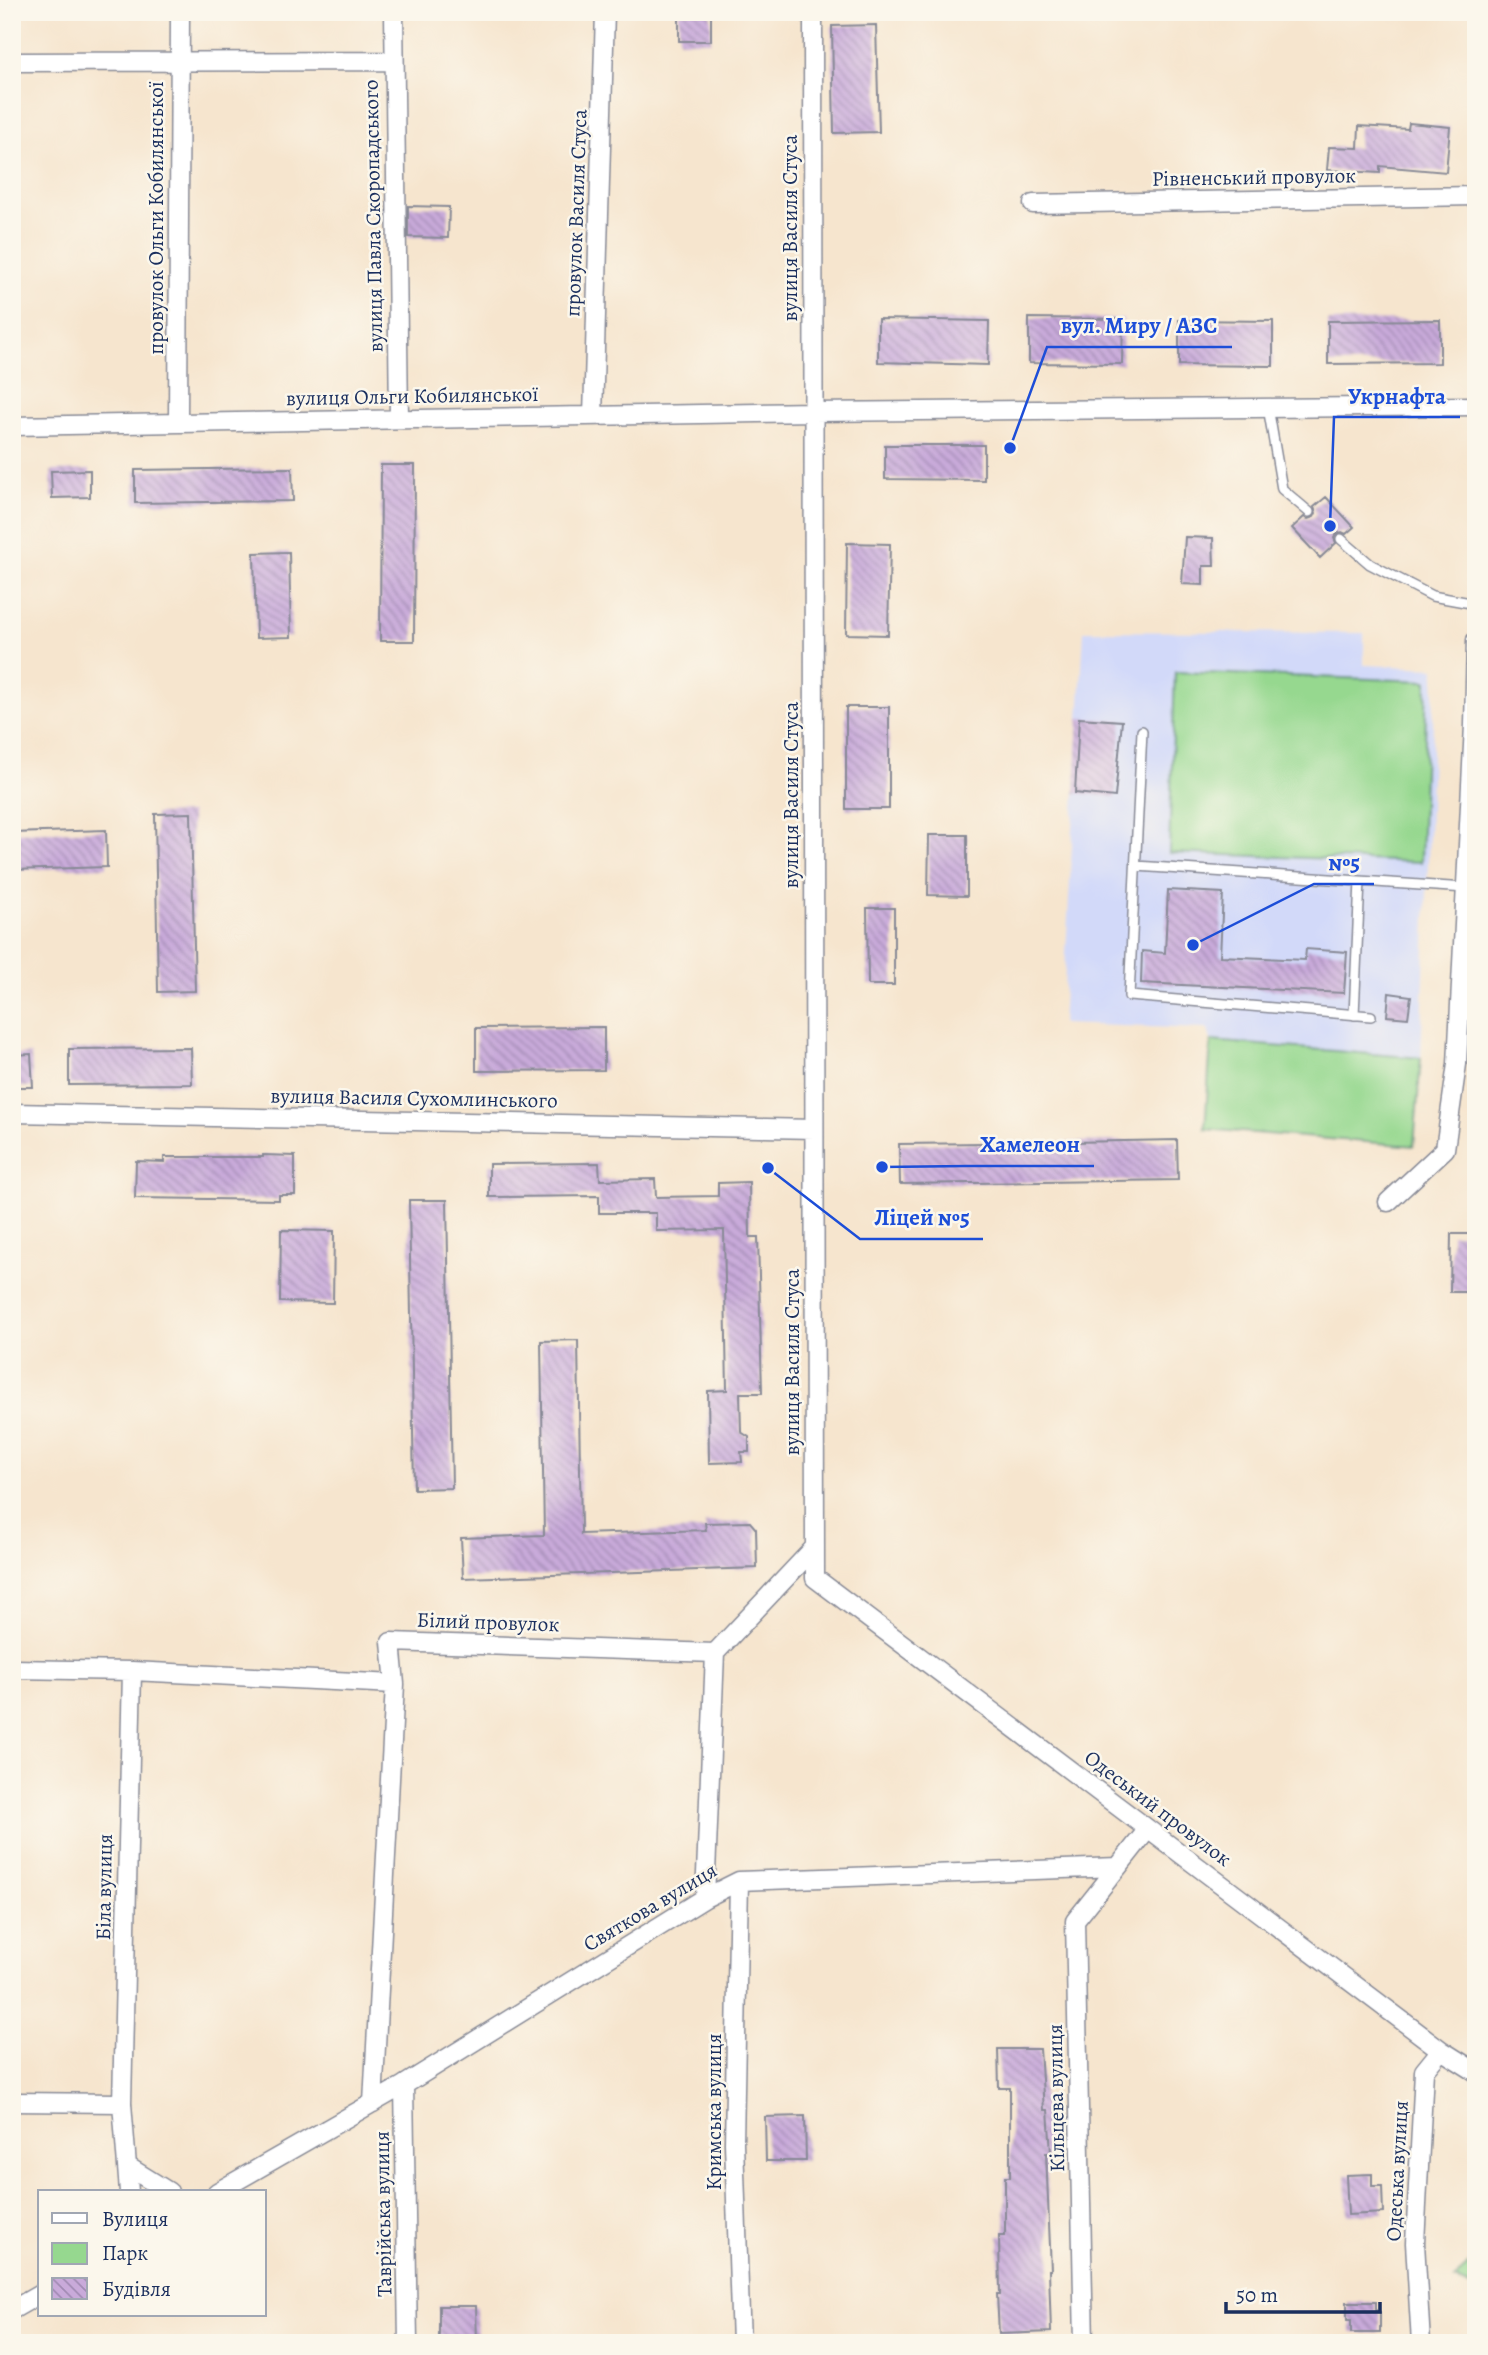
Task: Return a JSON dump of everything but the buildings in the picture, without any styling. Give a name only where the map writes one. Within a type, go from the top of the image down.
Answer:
[{"type":"street","name":"провулок Ольги Кобилянської","points":[[178,423],[180,12]]},
{"type":"street","name":"вулиця Павла Скоропадського","points":[[394,12],[398,419]]},
{"type":"street","name":"провулок Василя Стуса","points":[[593,415],[605,12]]},
{"type":"street","name":"вулиця Василя Стуса","points":[[813,12],[815,1578]]},
{"type":"street","points":[[12,62],[394,61]]},
{"type":"street","name":"Рівненський провулок","points":[[1033,204],[1476,196]]},
{"type":"street","name":"вулиця Ольги Кобилянської","points":[[12,426],[813,412],[1476,407]]},
{"type":"street","points":[[1388,1202],[1446,1149],[1457,1063],[1476,640]]},
{"type":"street","points":[[1457,1063],[1476,1066]]},
{"type":"street","name":"вулиця Василя Сухомлинського","points":[[12,1113],[814,1129]]},
{"type":"street","points":[[705,1898],[715,1653],[815,1547]]},
{"type":"street","name":"Одеський провулок","points":[[815,1578],[1441,2050],[1476,2072]]},
{"type":"street","name":"Білий провулок","points":[[373,2103],[395,1684],[391,1642],[715,1653]]},
{"type":"street","points":[[12,1669],[132,1671],[395,1684]]},
{"type":"street","name":"Біла вулиця","points":[[130,2190],[122,2103],[132,1671]]},
{"type":"street","points":[[1118,1867],[1148,1829]]},
{"type":"street","name":"Святкова вулиця","points":[[221,2190],[404,2085],[705,1898],[739,1881],[1118,1867]]},
{"type":"street","name":"Кільцева вулиця","points":[[1084,2343],[1075,1921],[1118,1867]]},
{"type":"street","name":"Кримська вулиця","points":[[739,1881],[734,2143],[741,2343]]},
{"type":"street","name":"Одеська вулиця","points":[[1421,2343],[1415,2244],[1424,2071],[1441,2050]]},
{"type":"street","name":"Таврійська вулиця","points":[[404,2085],[408,2343]]},
{"type":"street","points":[[12,2102],[122,2103]]},
{"type":"street","points":[[127,2166],[166,2190]]},
{"type":"street","points":[[12,2310],[38,2295]]},
{"type":"lane","points":[[1268,407],[1282,488],[1309,512]]},
{"type":"lane","points":[[1341,539],[1370,564],[1432,596],[1476,604]]},
{"type":"lane","points":[[1142,731],[1129,996],[1371,1016]]},
{"type":"lane","points":[[1136,866],[1466,888]]},
{"type":"lane","points":[[1354,1015],[1360,881]]},
{"type":"shaded area","points":[[1084,631],[1364,633],[1364,665],[1435,668],[1421,1058],[1414,1146],[1205,1129],[1211,1041],[1208,1029],[1062,1024]]},
{"type":"green space","points":[[1175,672],[1427,681],[1421,862],[1169,853]]},
{"type":"green space","points":[[1211,1041],[1421,1058],[1414,1146],[1205,1129]]},
{"type":"green space","points":[[1476,2255],[1476,2289],[1455,2280]]},
{"type":"place","name":"вул. Миру / АЗС","points":[[1010,448]]},
{"type":"place","name":"Укрнафта","points":[[1330,526]]},
{"type":"place","name":"№5","points":[[1193,945]]},
{"type":"place","name":"Хамелеон","points":[[882,1167]]},
{"type":"place","name":"Ліцей №5","points":[[768,1168]]}]
